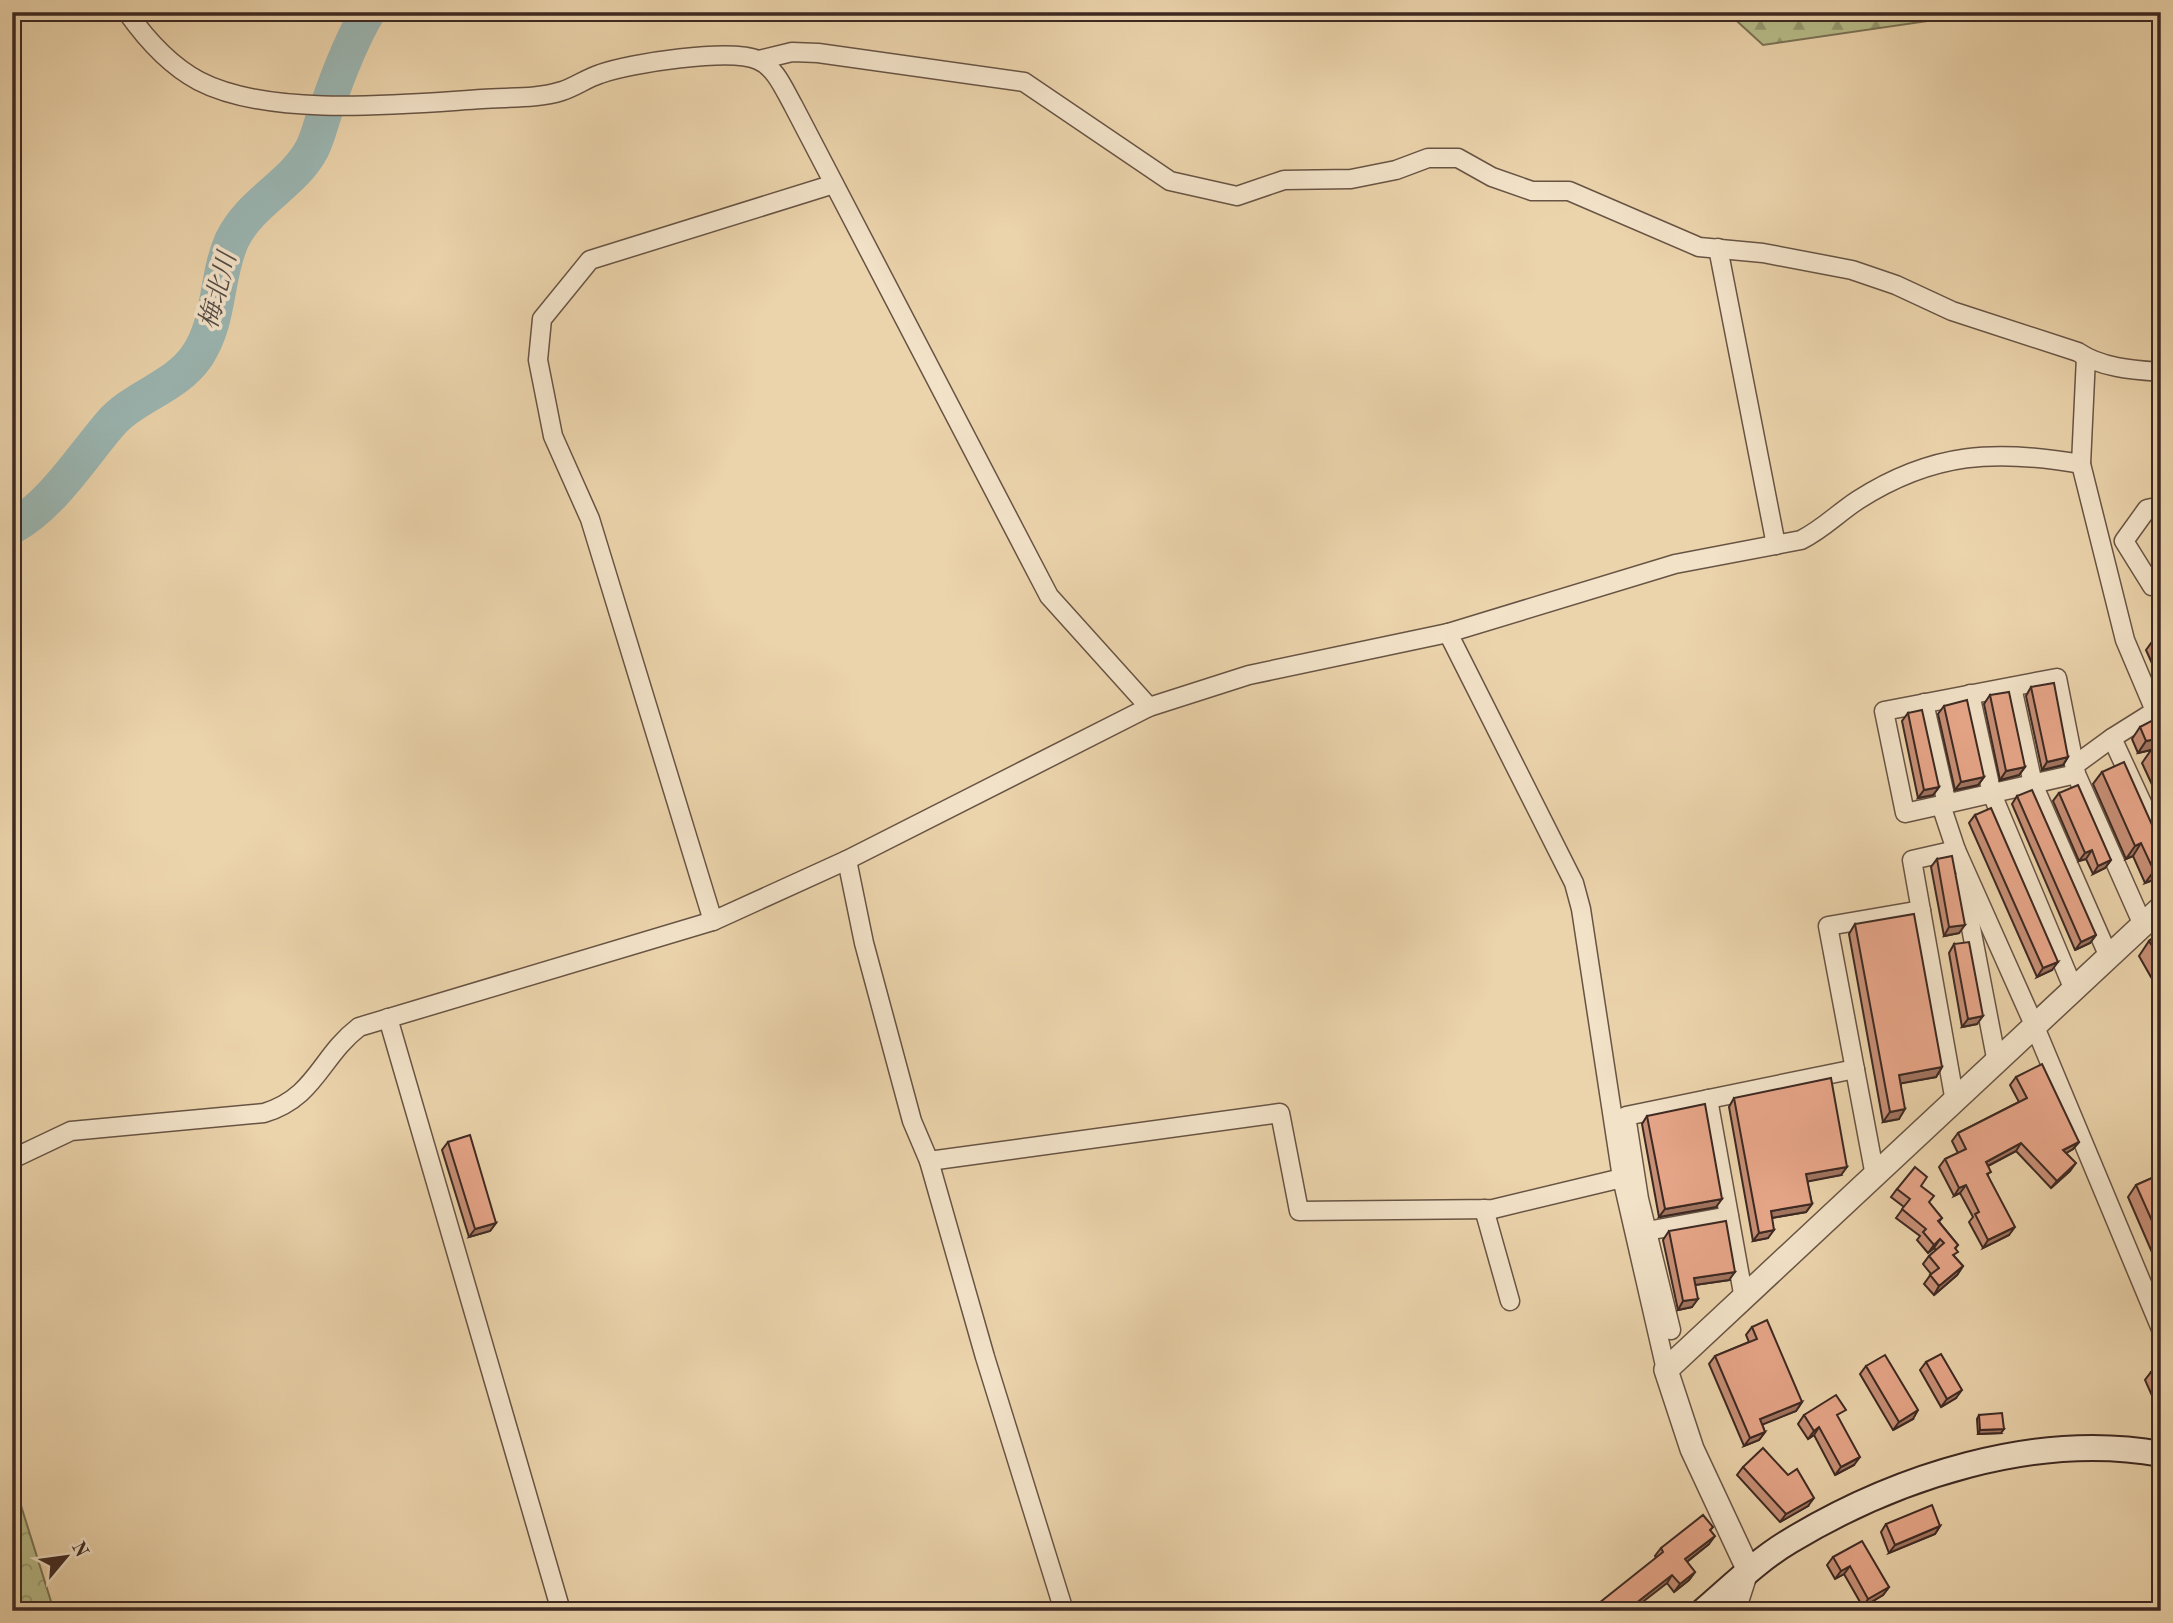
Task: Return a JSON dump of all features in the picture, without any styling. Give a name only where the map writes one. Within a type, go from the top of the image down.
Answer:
[{"type":"main road","points":[[1703,1611],[1787,1542],[1840,1513],[1936,1475],[2026,1455],[2090,1448],[2161,1454]]},
{"type":"street","points":[[127,12],[145,38],[173,64],[199,81],[250,99],[369,107],[561,92],[600,74],[641,64],[741,56],[759,60],[772,70],[834,184],[1049,596],[1149,707]]},
{"type":"street","points":[[759,60],[792,52],[818,53],[1024,82],[1170,181],[1237,196],[1284,180],[1351,179],[1396,170],[1428,158],[1458,158],[1492,177],[1532,191],[1569,191],[1699,247],[1852,271],[1896,285],[1952,311],[2078,352],[2086,357],[2127,369],[2161,372]]},
{"type":"street","points":[[713,921],[590,519],[553,436],[538,360],[542,319],[590,260],[834,184]]},
{"type":"street","points":[[1718,248],[1776,545]]},
{"type":"street","points":[[2086,357],[2081,464],[2125,640],[2158,718],[2112,738],[2075,770],[2033,784],[1905,813],[1884,711],[2057,678],[2075,770],[2143,925]]},
{"type":"street","points":[[12,1159],[71,1131],[264,1113],[279,1108],[292,1102],[306,1089],[347,1037],[359,1027],[713,921],[847,860],[1149,707],[1249,675],[1448,633],[1675,564],[1801,540],[1820,531],[1859,499],[1899,477],[1943,460],[1979,455],[2081,464]]},
{"type":"street","points":[[2161,506],[2147,509],[2124,541],[2152,586],[2161,584]]},
{"type":"street","points":[[1448,633],[1574,883],[1581,909],[1622,1178],[1665,1370],[1692,1450],[1749,1571],[1736,1611]]},
{"type":"street","points":[[2012,687],[2033,784],[2109,957]]},
{"type":"street","points":[[1970,694],[1992,794],[2074,990]]},
{"type":"street","points":[[1924,703],[1944,805],[1956,850],[1997,1063]]},
{"type":"street","points":[[2112,738],[2161,844]]},
{"type":"street","points":[[1955,1102],[1912,860],[1956,850]]},
{"type":"street","points":[[1956,850],[2035,1027],[2161,1329]]},
{"type":"street","points":[[847,860],[864,943],[912,1121],[929,1161],[985,1357],[1064,1611]]},
{"type":"street","points":[[1665,1370],[2161,908]]},
{"type":"street","points":[[1875,1176],[1828,926],[1921,910]]},
{"type":"street","points":[[388,1018],[561,1611]]},
{"type":"street","points":[[1671,1330],[1647,1231],[1626,1116],[1855,1069]]},
{"type":"street","points":[[1708,1099],[1744,1299]]},
{"type":"street","points":[[929,1161],[1280,1113],[1299,1211],[1484,1209],[1622,1178]]},
{"type":"street","points":[[1484,1209],[1510,1301]]},
{"type":"street","points":[[1647,1231],[1729,1216]]},
{"type":"green space","points":[[1727,12],[1913,12],[1928,21],[1763,45]]},
{"type":"green space","points":[[12,1477],[54,1611],[12,1611]]},
{"type":"building","points":[[2161,636],[2161,655],[2154,639]]},
{"type":"building","points":[[2054,683],[2068,757],[2047,762],[2031,687]]},
{"type":"building","points":[[2009,692],[2025,767],[2006,771],[1990,695]]},
{"type":"building","points":[[1967,700],[1984,777],[1961,782],[1944,706]]},
{"type":"building","points":[[1922,710],[1939,787],[1924,790],[1908,713]]},
{"type":"building","points":[[2155,719],[2161,731],[2161,738],[2146,741],[2140,727]]},
{"type":"building","points":[[2161,746],[2161,773],[2151,750]]},
{"type":"building","points":[[2124,762],[2161,845],[2161,868],[2154,871],[2141,843],[2135,846],[2102,772]]},
{"type":"building","points":[[2078,785],[2111,860],[2098,866],[2092,850],[2085,853],[2059,793]]},
{"type":"building","points":[[2032,790],[2096,935],[2081,942],[2017,796]]},
{"type":"building","points":[[1991,808],[2058,962],[2043,968],[1975,815]]},
{"type":"building","points":[[1952,856],[1965,925],[1949,927],[1937,859]]},
{"type":"building","points":[[1914,914],[1942,1067],[1899,1075],[1905,1109],[1890,1112],[1855,924]]},
{"type":"building","points":[[2161,932],[2161,960],[2149,941]]},
{"type":"building","points":[[1969,942],[1983,1016],[1968,1019],[1954,944]]},
{"type":"building","points":[[2042,1064],[2079,1142],[2063,1150],[2076,1163],[2057,1181],[2021,1143],[1986,1162],[1991,1172],[1987,1174],[2015,1227],[1988,1240],[1975,1214],[1979,1212],[1966,1185],[1959,1188],[1945,1159],[1966,1149],[1958,1133],[2027,1098],[2016,1077]]},
{"type":"building","points":[[1831,1078],[1847,1167],[1806,1174],[1812,1204],[1771,1211],[1774,1230],[1759,1233],[1734,1098]]},
{"type":"building","points":[[1705,1104],[1722,1199],[1665,1209],[1647,1116]]},
{"type":"building","points":[[470,1135],[496,1223],[475,1229],[448,1142]]},
{"type":"building","points":[[1915,1167],[1927,1177],[1921,1186],[1934,1196],[1929,1202],[1942,1218],[1938,1221],[1958,1245],[1955,1248],[1958,1252],[1953,1255],[1963,1266],[1939,1286],[1930,1275],[1939,1268],[1929,1256],[1944,1243],[1940,1239],[1934,1245],[1923,1232],[1926,1229],[1902,1209],[1910,1199],[1897,1189]]},
{"type":"building","points":[[2161,1174],[2161,1241],[2136,1185]]},
{"type":"building","points":[[1726,1221],[1735,1272],[1694,1278],[1698,1299],[1683,1301],[1669,1231]]},
{"type":"building","points":[[1767,1320],[1802,1402],[1760,1419],[1765,1432],[1750,1438],[1715,1356],[1757,1339],[1752,1327]]},
{"type":"building","points":[[1941,1354],[1962,1390],[1947,1399],[1926,1362]]},
{"type":"building","points":[[1885,1355],[1918,1410],[1899,1422],[1866,1366]]},
{"type":"building","points":[[2161,1368],[2161,1395],[2151,1372]]},
{"type":"building","points":[[1836,1395],[1846,1410],[1837,1415],[1860,1457],[1841,1467],[1819,1427],[1814,1431],[1804,1415]]},
{"type":"building","points":[[2002,1413],[2004,1429],[1980,1430],[1979,1415]]},
{"type":"building","points":[[1763,1448],[1788,1475],[1797,1469],[1814,1498],[1786,1514],[1743,1467]]},
{"type":"building","points":[[1932,1505],[1940,1526],[1895,1545],[1886,1524]]},
{"type":"building","points":[[1703,1515],[1713,1527],[1710,1530],[1715,1536],[1685,1559],[1695,1572],[1680,1584],[1672,1575],[1626,1611],[1589,1611],[1663,1552],[1661,1548]]},
{"type":"building","points":[[1862,1541],[1889,1587],[1868,1599],[1850,1566],[1841,1571],[1833,1557]]},
{"type":"waterway","name":"梅北川","points":[[12,527],[27,518],[53,494],[120,414],[178,376],[197,356],[210,328],[232,240],[249,215],[294,173],[312,149],[341,68],[368,12]]}]
